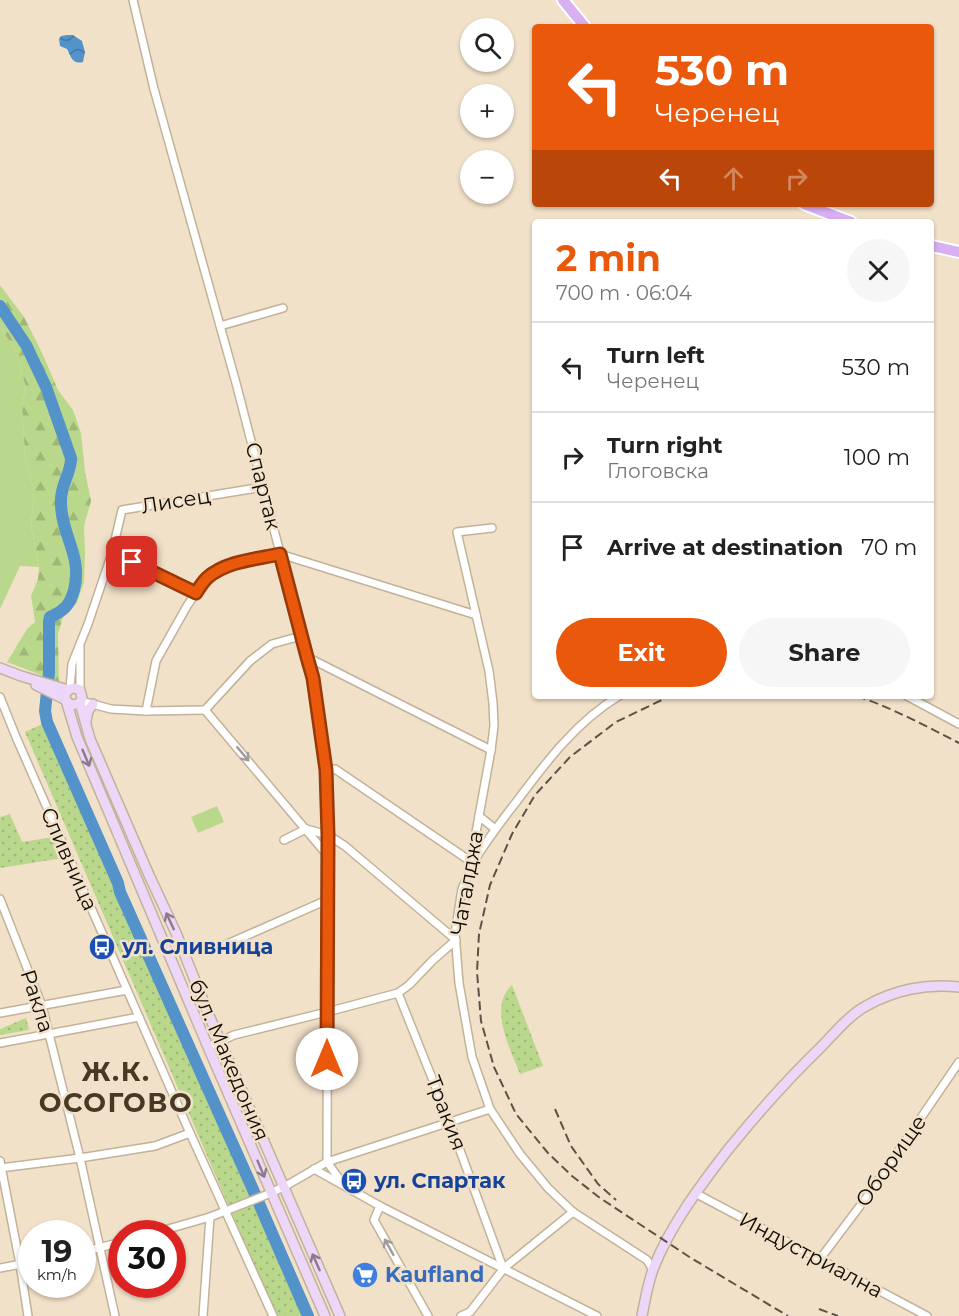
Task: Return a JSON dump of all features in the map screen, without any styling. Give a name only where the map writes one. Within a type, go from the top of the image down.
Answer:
[{"type":"main road","points":[[563,0],[583,24]]},
{"type":"main road","points":[[812,207],[843,219]]},
{"type":"main road","points":[[934,246],[959,252]]},
{"type":"street","name":"Спартак","points":[[133,0],[154,89],[220,326],[313,678],[326,770],[328,835],[327,1162]]},
{"type":"street","points":[[220,326],[283,308]]},
{"type":"street","name":"Лисец","points":[[77,694],[80,645],[112,553],[122,510],[263,487]]},
{"type":"street","name":"Чаталджа","points":[[492,528],[457,532],[489,671],[494,703],[491,750],[473,849],[473,863],[462,889],[455,933],[459,983],[472,1057],[490,1109],[520,1154],[548,1188],[573,1212],[647,1260],[653,1270]]},
{"type":"street","points":[[112,553],[196,593]]},
{"type":"street","points":[[146,711],[156,661],[196,593],[205,579],[214,572],[234,564],[280,554],[476,615]]},
{"type":"street","points":[[0,668],[53,690],[77,694],[94,704],[111,709],[205,710],[250,661],[272,644],[301,636]]},
{"type":"street","points":[[307,657],[491,750]]},
{"type":"street","points":[[53,690],[75,705],[77,694]]},
{"type":"street","points":[[67,701],[66,694],[77,694]]},
{"type":"street","name":"бул. Македония","points":[[77,694],[90,739],[340,1316]]},
{"type":"street","name":"Сливница","points":[[0,697],[190,1133],[273,1316]]},
{"type":"street","points":[[326,770],[335,769],[473,863],[495,829],[542,767],[574,731],[614,699]]},
{"type":"street","points":[[913,699],[959,724]]},
{"type":"street","name":"бул. Македония","points":[[67,701],[77,737],[269,1194],[324,1316]]},
{"type":"street","points":[[86,723],[88,711],[94,704]]},
{"type":"street","points":[[205,710],[328,856]]},
{"type":"street","points":[[479,816],[495,829]]},
{"type":"street","points":[[208,1047],[234,1035],[398,993],[456,940],[345,846],[328,835],[306,830],[284,840]]},
{"type":"street","name":"Ракла","points":[[0,899],[42,1006],[80,1158],[115,1316]]},
{"type":"street","points":[[225,945],[327,900]]},
{"type":"street","points":[[642,1316],[653,1270],[695,1193],[740,1135],[798,1069],[860,1010],[882,999],[920,987],[948,985],[959,987]]},
{"type":"street","points":[[0,1013],[127,990]]},
{"type":"street","name":"Тракия","points":[[398,993],[504,1268]]},
{"type":"street","points":[[0,1042],[139,1017]]},
{"type":"street","name":"Оборище","points":[[820,1259],[869,1194],[959,1062]]},
{"type":"street","points":[[186,1224],[269,1194],[327,1162],[490,1109]]},
{"type":"street","points":[[18,1254],[0,1166],[80,1158],[155,1146],[190,1133]]},
{"type":"street","points":[[327,1162],[344,1186]]},
{"type":"street","points":[[314,1170],[597,1316]]},
{"type":"street","name":"Индустриална","points":[[695,1193],[927,1316]]},
{"type":"street","points":[[380,1206],[374,1220],[428,1316]]},
{"type":"street","points":[[461,1316],[472,1314],[504,1268],[573,1212]]},
{"type":"street","points":[[203,1316],[210,1217]]},
{"type":"street","points":[[96,1249],[108,1246]]},
{"type":"street","points":[[0,1268],[18,1264]]},
{"type":"street","points":[[25,1298],[28,1316]]},
{"type":"green space","points":[[0,285],[24,317],[58,390],[73,410],[81,433],[91,501],[84,526],[84,582],[77,603],[64,614],[58,634],[59,682],[7,662],[27,629],[35,622],[31,596],[38,579],[39,567],[31,526],[34,491],[25,455],[22,406],[26,387],[14,348],[0,327]]},
{"type":"green space","points":[[0,327],[14,348],[26,387],[22,406],[25,455],[34,491],[31,526],[39,567],[20,566],[0,609]]},
{"type":"green space","points":[[47,722],[308,1316],[276,1316],[25,732]]},
{"type":"green space","points":[[217,806],[224,822],[198,833],[191,817]]},
{"type":"green space","points":[[10,814],[22,842],[53,837],[63,858],[0,868],[0,817]]},
{"type":"green space","points":[[512,985],[543,1066],[520,1074],[503,1028],[501,1016],[505,994]]},
{"type":"green space","points":[[26,1018],[29,1030],[0,1035],[0,1029]]},
{"type":"water","points":[[73,35],[82,41],[85,52],[83,62],[74,61],[67,49],[60,46],[59,39]]},
{"type":"waterway","points":[[0,306],[26,345],[46,387],[71,458],[62,490],[61,503],[64,525],[74,556],[76,578],[71,600],[63,610],[50,617],[49,621],[49,673],[45,711],[47,722],[308,1316]]},
{"type":"railway","points":[[664,699],[616,722],[570,757],[535,795],[512,834],[490,885],[479,934],[477,972],[481,1021],[494,1067],[516,1114],[548,1153],[600,1198],[691,1258],[788,1316]]},
{"type":"railway","points":[[865,699],[959,743]]},
{"type":"railway","points":[[555,1109],[571,1146],[598,1184],[616,1200]]},
{"type":"railway","points":[[819,1309],[838,1316]]},
{"type":"place","name":"ул. Сливница","points":[[102,947]]},
{"type":"place","name":"ул. Спартак","points":[[354,1181]]},
{"type":"place","name":"Kaufland","points":[[365,1275]]},
{"type":"district","name":"Ж.К. ОСОГОВО","points":[[116,1088]]},
{"type":"route","points":[[132,562],[196,593],[205,579],[214,572],[234,564],[280,554],[313,678],[326,770],[327,1059]]}]
